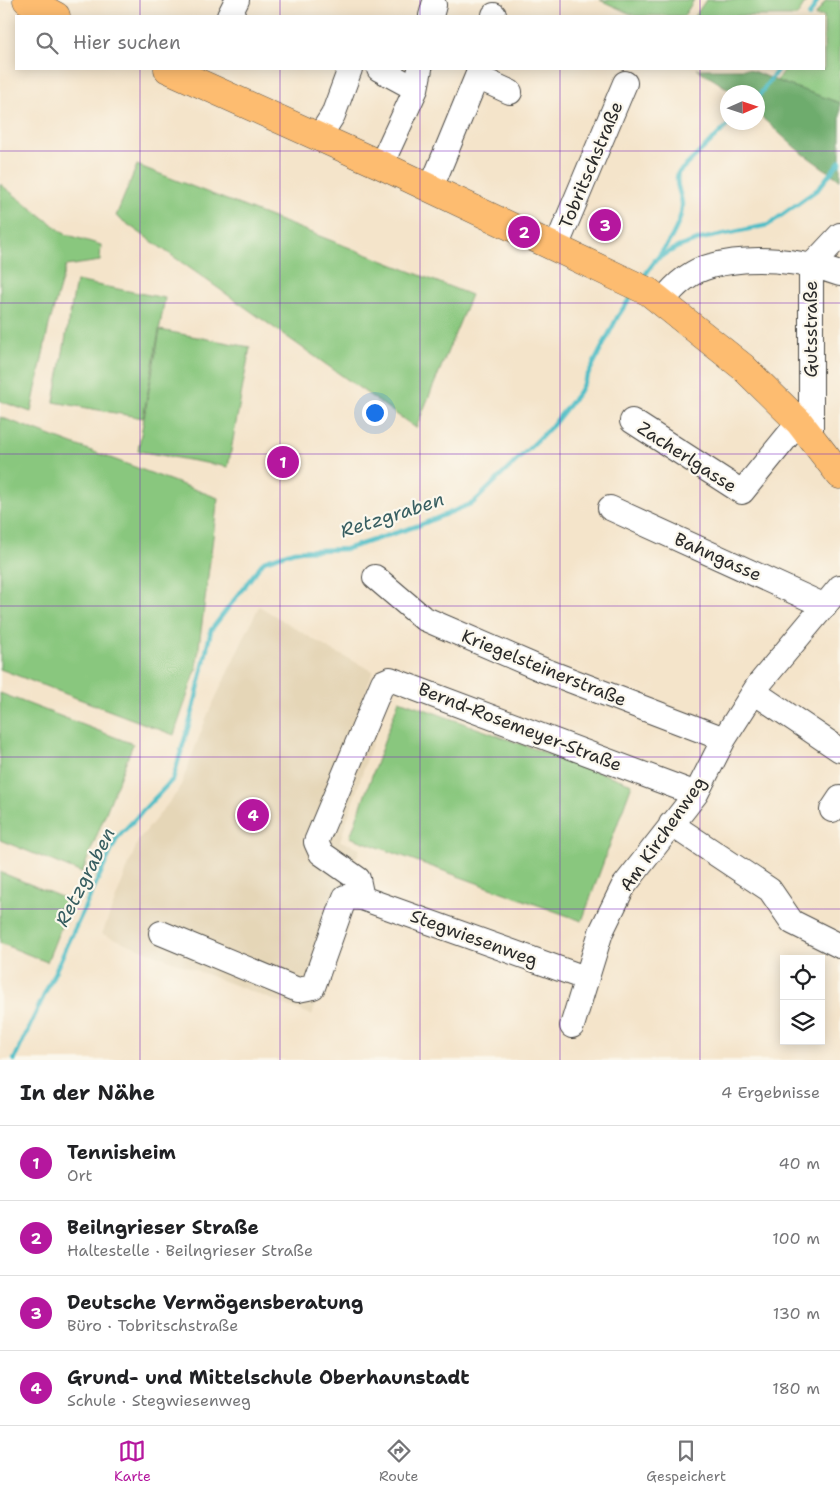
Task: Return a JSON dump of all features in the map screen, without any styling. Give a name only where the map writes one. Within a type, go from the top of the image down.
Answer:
[{"type":"main road","points":[[27,0],[54,15]]},
{"type":"main road","points":[[173,70],[203,76],[319,137],[624,278],[656,297],[742,367],[805,428],[840,475]]},
{"type":"street","points":[[230,15],[237,0]]},
{"type":"street","points":[[319,137],[333,115],[350,70]]},
{"type":"street","points":[[381,165],[418,79],[383,70]]},
{"type":"street","points":[[431,188],[478,73],[510,92]]},
{"type":"street","name":"Tobritschstraße","points":[[556,247],[625,83]]},
{"type":"street","name":"Gutsstraße","points":[[805,428],[812,265],[840,235]]},
{"type":"street","points":[[656,297],[672,289],[685,278],[710,266],[742,261],[812,265],[840,274]]},
{"type":"street","name":"Zacherlgasse","points":[[632,421],[742,492],[805,428]]},
{"type":"street","name":"Bahngasse","points":[[610,508],[826,606]]},
{"type":"street","name":"Kriegelsteinerstraße","points":[[376,577],[423,618],[541,669],[724,738]]},
{"type":"street","name":"Am Kirchenweg","points":[[572,1026],[585,978],[601,932],[624,887],[696,794],[724,738],[754,692],[840,587]]},
{"type":"street","name":"Bernd-Rosemeyer-Straße","points":[[362,898],[358,879],[321,853],[316,842],[383,682],[390,679],[400,681],[696,794]]},
{"type":"street","points":[[754,692],[840,750]]},
{"type":"street","points":[[671,824],[770,890],[792,922],[840,946]]},
{"type":"street","points":[[161,933],[298,990],[313,987],[345,897],[362,898]]},
{"type":"street","name":"Stegwiesenweg","points":[[362,898],[585,978]]},
{"type":"shaded area","points":[[259,606],[329,649],[373,671],[356,719],[377,728],[340,841],[360,848],[327,937],[338,941],[312,1015],[102,934],[138,841],[179,790],[207,716]]},
{"type":"green space","points":[[600,0],[694,0],[685,15],[633,15]]},
{"type":"green space","points":[[706,0],[807,0],[798,15],[696,15]]},
{"type":"green space","points":[[826,0],[840,0],[840,103],[777,81],[783,70],[825,70],[825,15],[816,15]]},
{"type":"green space","points":[[699,70],[750,70],[840,103],[840,180],[798,150],[765,120],[765,85],[722,85]]},
{"type":"green space","points":[[137,165],[471,295],[416,428],[116,216]]},
{"type":"green space","points":[[0,184],[65,234],[101,245],[100,261],[66,266],[49,325],[31,412],[0,401]]},
{"type":"green space","points":[[76,281],[165,298],[143,418],[54,402]]},
{"type":"green space","points":[[160,330],[250,347],[228,467],[138,451]]},
{"type":"green space","points":[[0,417],[218,498],[196,670],[174,735],[0,669]]},
{"type":"green space","points":[[0,693],[133,744],[82,873],[0,840]]},
{"type":"green space","points":[[399,700],[632,784],[582,921],[350,837]]},
{"type":"green space","points":[[0,872],[71,901],[47,962],[0,943]]},
{"type":"waterway","name":"Retzgraben","points":[[810,15],[818,0]]},
{"type":"waterway","name":"Retzgraben","points":[[765,87],[777,70]]},
{"type":"waterway","name":"Retzgraben","points":[[643,278],[677,226],[682,207],[677,182],[678,173],[723,130]]},
{"type":"waterway","points":[[655,260],[678,247],[701,239],[768,225],[818,189],[840,161]]},
{"type":"waterway","name":"Retzgraben","points":[[14,1060],[117,838],[173,779],[194,707],[211,630],[264,561],[294,551],[346,549],[420,525],[473,503],[553,425],[579,392],[618,316],[632,295]]},
{"type":"place","name":"Deutsche Vermögensberatung","points":[[605,225]]},
{"type":"place","name":"Beilngrieser Straße","points":[[524,232]]},
{"type":"place","name":"Tennisheim","points":[[283,462]]},
{"type":"place","name":"Grund- und Mittelschule Oberhaunstadt","points":[[253,815]]}]
